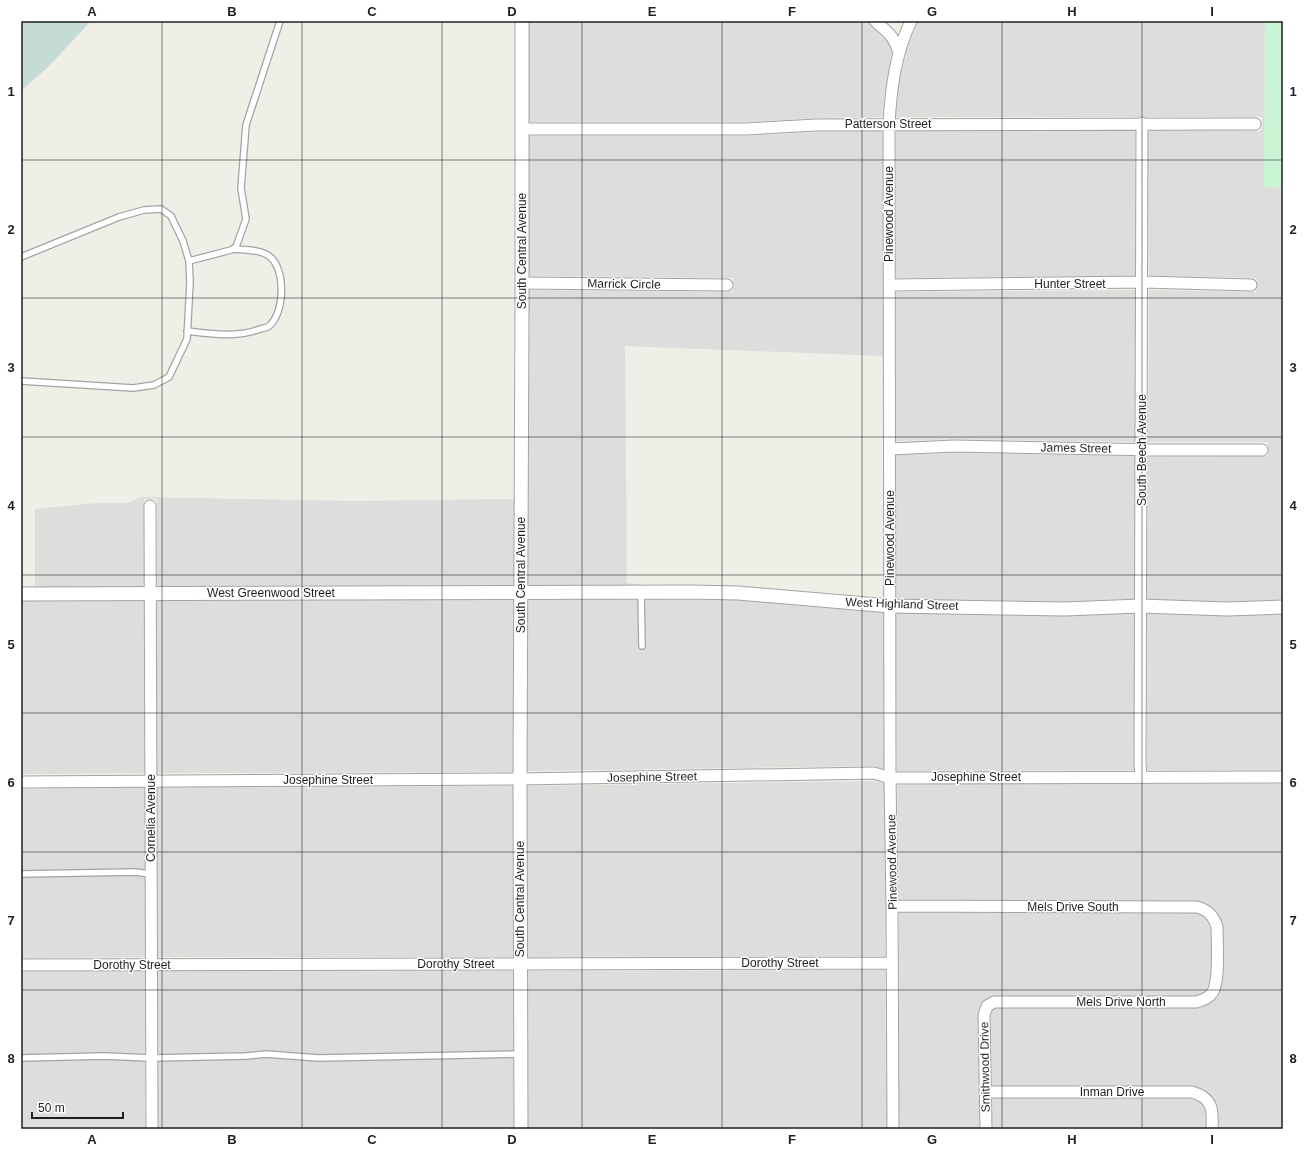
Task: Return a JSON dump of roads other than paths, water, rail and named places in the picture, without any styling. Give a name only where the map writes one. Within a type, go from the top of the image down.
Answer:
[{"type":"street","name":"South Central Avenue","points":[[521,1129],[520,592],[522,21]]},
{"type":"street","points":[[875,21],[890,34],[899,53]]},
{"type":"street","name":"Pinewood Avenue","points":[[893,1129],[890,778],[889,124],[891,98],[899,53],[910,21]]},
{"type":"street","name":"South Beech Avenue","points":[[1141,777],[1140,606],[1142,449],[1142,123]]},
{"type":"street","name":"Patterson Street","points":[[522,129],[746,129],[816,125],[889,124],[1255,124]]},
{"type":"street","name":"Hunter Street","points":[[890,285],[1142,282],[1251,285]]},
{"type":"street","name":"Marrick Circle","points":[[522,283],[727,285]]},
{"type":"street","name":"James Street","points":[[890,449],[954,446],[1262,450]]},
{"type":"street","name":"Cornelia Avenue","points":[[150,506],[152,1129]]},
{"type":"street","name":"West Highland Street","points":[[520,592],[738,593],[890,606],[1065,609],[1140,606],[1227,609],[1283,607]]},
{"type":"street","name":"West Greenwood Street","points":[[21,594],[520,592]]},
{"type":"street","name":"Josephine Street","points":[[21,782],[151,780],[520,779],[874,773],[890,778],[1283,777]]},
{"type":"street","name":"Mels Drive South","points":[[892,906],[1197,907],[1205,909],[1215,920],[1217,927],[1217,954]]},
{"type":"street","name":"Mels Drive North","points":[[987,1006],[994,1002],[1196,1002],[1206,999],[1212,993],[1216,983],[1217,954]]},
{"type":"street","name":"Dorothy Street","points":[[21,965],[892,963]]},
{"type":"street","name":"Smithwood Drive","points":[[986,1129],[984,1015],[987,1006]]},
{"type":"street","name":"Inman Drive","points":[[985,1092],[1192,1092],[1200,1094],[1209,1103],[1213,1113],[1212,1129]]},
{"type":"lane","points":[[233,249],[236,247],[246,219],[241,188],[246,125],[280,21]]},
{"type":"lane","points":[[21,257],[119,217],[144,210],[161,209],[171,216],[183,241],[189,261],[190,282],[187,339],[169,377],[154,386],[133,388],[21,381]]},
{"type":"lane","points":[[187,331],[227,336],[252,333],[268,326],[277,316],[281,296],[279,271],[275,262],[268,255],[258,252],[233,249],[189,261]]},
{"type":"lane","points":[[641,592],[642,646]]},
{"type":"lane","points":[[21,874],[135,872],[151,874]]},
{"type":"lane","points":[[21,1058],[104,1056],[151,1058],[246,1056],[266,1054],[318,1058],[520,1054]]}]
